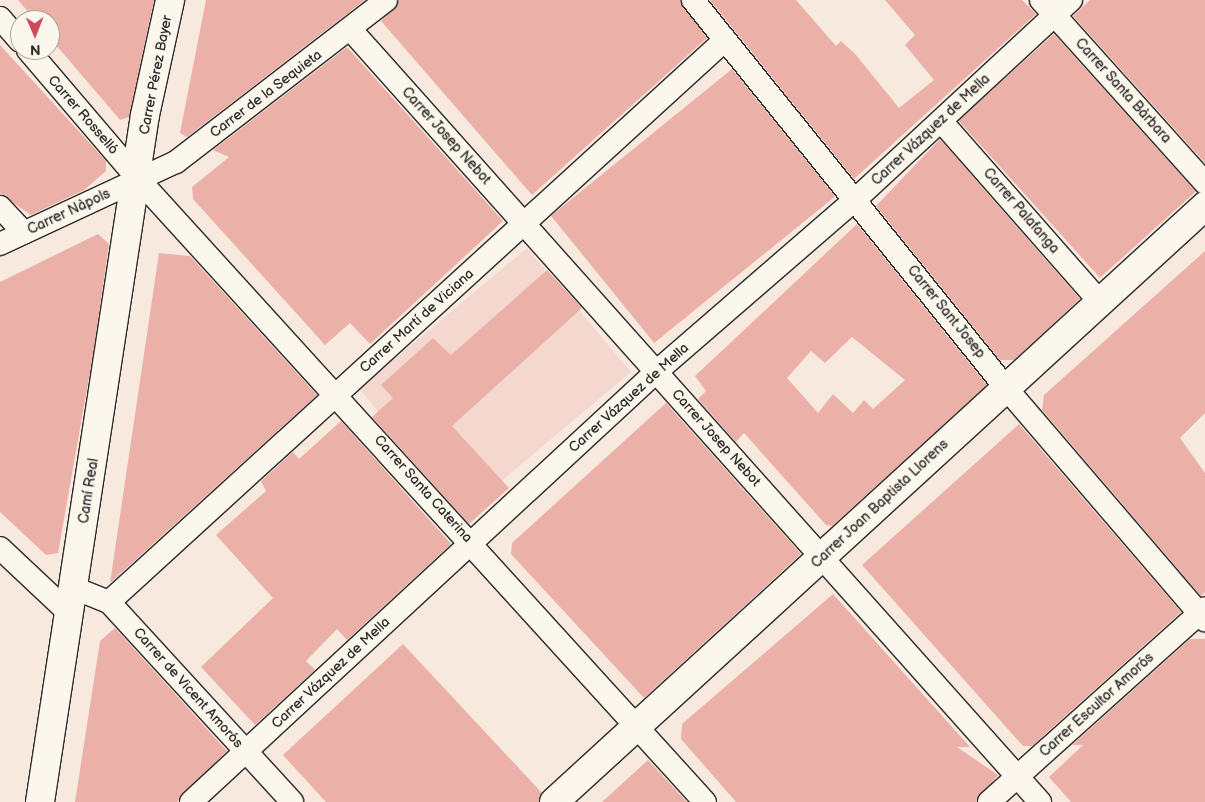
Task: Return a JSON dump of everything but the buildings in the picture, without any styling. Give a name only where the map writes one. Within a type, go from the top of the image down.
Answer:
[{"type":"street","name":"Carrer Pérez Bayer","points":[[139,180],[145,115],[170,0]]},
{"type":"street","name":"Carrer de la Sequieta","points":[[139,180],[176,162],[351,30],[386,0]]},
{"type":"street","name":"Carrer Sant Josep","points":[[693,0],[856,199],[1006,388],[1203,614]]},
{"type":"street","name":"Carrer Vázquez de Mella","points":[[191,802],[656,372],[856,199],[941,121],[1056,5]]},
{"type":"street","name":"Carrer Santa Bàrbara","points":[[1056,5],[1205,183]]},
{"type":"street","points":[[0,18],[10,30]]},
{"type":"street","name":"Carrer Josep Nebot","points":[[351,30],[1040,802]]},
{"type":"street","name":"Carrer Martí de Viciana","points":[[109,602],[725,40]]},
{"type":"street","name":"Carrer Rosselló","points":[[37,60],[139,180]]},
{"type":"street","name":"Carrer Palafanga","points":[[941,121],[1100,302]]},
{"type":"street","name":"Carrer Nàpols","points":[[0,244],[139,180]]},
{"type":"street","name":"Carrer Santa Caterina","points":[[139,180],[337,394],[705,802]]},
{"type":"street","name":"Camí Real","points":[[40,802],[139,180]]},
{"type":"street","name":"Carrer Joan Baptista Llorens","points":[[554,802],[1205,206]]},
{"type":"street","points":[[0,207],[24,233]]},
{"type":"street","points":[[0,548],[72,601]]},
{"type":"street","name":"Carrer de Vicent Amorós","points":[[72,601],[109,602],[292,802]]},
{"type":"street","name":"Carrer Escultor Amorós","points":[[989,802],[1203,614]]},
{"type":"shaded area","points":[[527,248],[631,372],[463,513],[359,389]]}]
